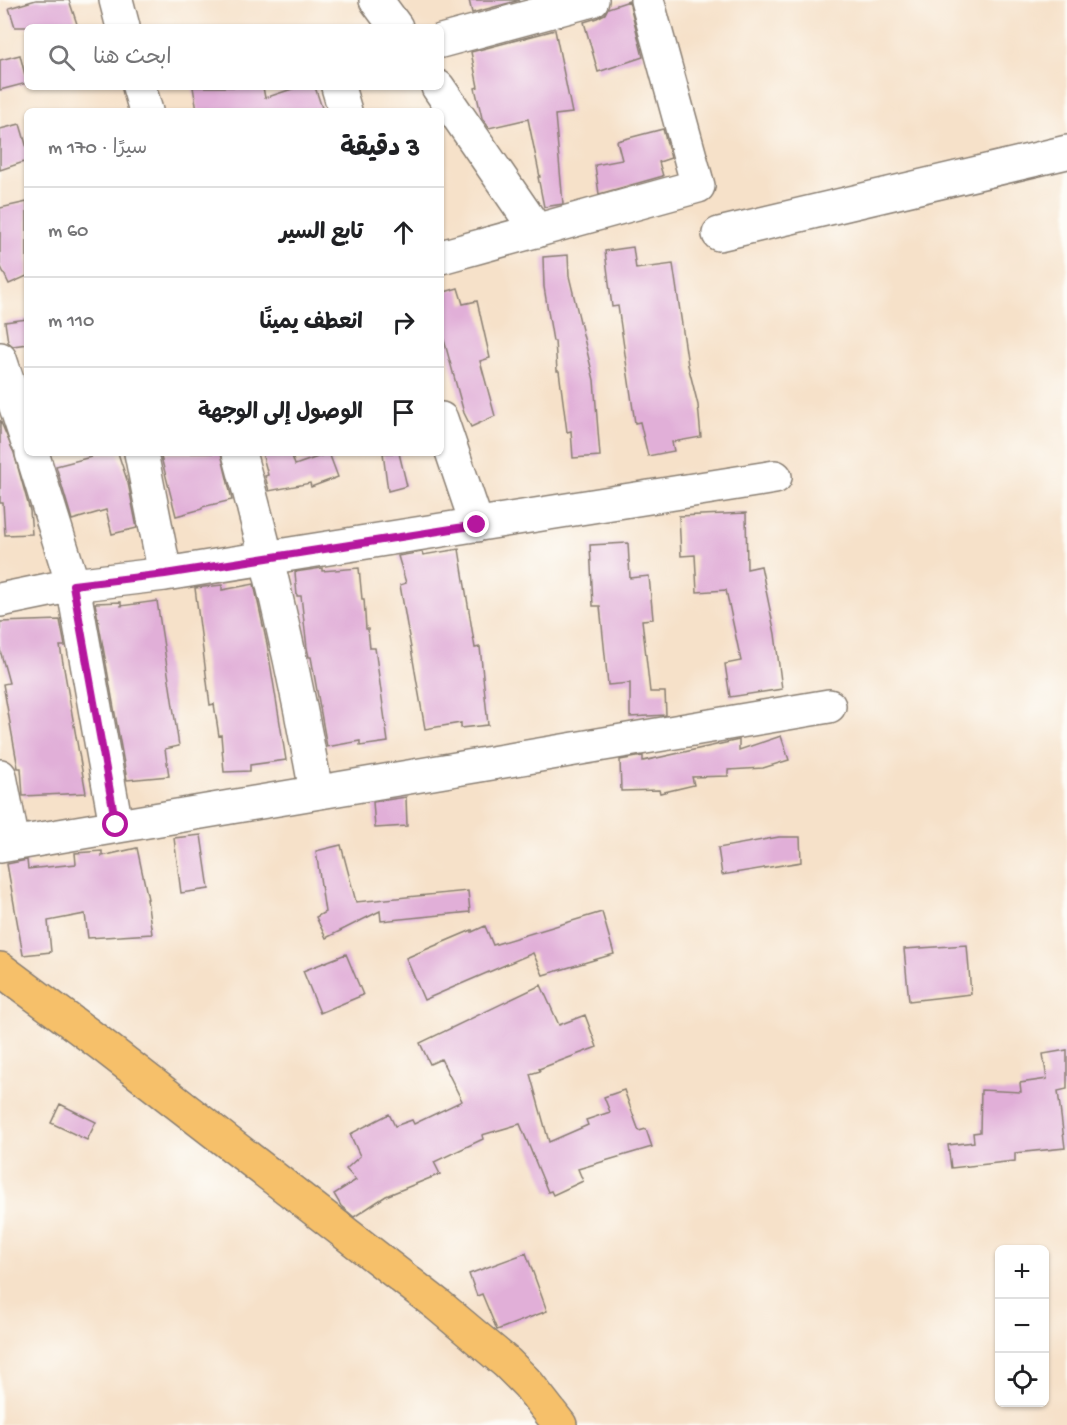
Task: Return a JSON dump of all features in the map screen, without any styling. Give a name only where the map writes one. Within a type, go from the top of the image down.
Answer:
[{"type":"main road","points":[[0,969],[438,1305],[507,1363],[528,1384],[560,1425]]},
{"type":"street","points":[[116,0],[122,24]]},
{"type":"street","points":[[376,0],[394,24]]},
{"type":"street","points":[[444,40],[592,0]]},
{"type":"street","points":[[444,256],[698,186],[647,0]]},
{"type":"street","points":[[140,90],[145,108]]},
{"type":"street","points":[[339,90],[344,108]]},
{"type":"street","points":[[440,90],[537,231]]},
{"type":"street","points":[[719,234],[1067,152]]},
{"type":"street","points":[[8,368],[24,429]]},
{"type":"street","points":[[444,428],[477,525]]},
{"type":"street","points":[[33,456],[73,585],[116,825]]},
{"type":"street","points":[[142,456],[165,574]]},
{"type":"street","points":[[239,456],[268,558],[299,694],[316,792]]},
{"type":"street","points":[[0,600],[73,585],[165,574],[775,477]]},
{"type":"street","points":[[0,776],[7,845],[829,706]]},
{"type":"building","points":[[36,0],[69,0],[77,24],[24,24],[24,27],[15,27],[9,8]]},
{"type":"building","points":[[469,0],[520,0],[472,13]]},
{"type":"building","points":[[629,1],[643,57],[598,72],[584,22],[605,14],[608,8]]},
{"type":"building","points":[[555,30],[572,113],[555,115],[563,204],[544,207],[528,119],[489,128],[482,118],[475,88],[478,87],[471,52]]},
{"type":"building","points":[[20,55],[24,84],[0,90],[0,60]]},
{"type":"building","points":[[194,90],[264,90],[265,98],[289,90],[316,90],[322,108],[196,108]]},
{"type":"building","points":[[20,124],[24,138],[24,162],[0,170],[0,129]]},
{"type":"building","points":[[663,129],[671,158],[659,162],[663,176],[599,194],[595,165],[622,160],[617,141]]},
{"type":"building","points":[[24,203],[24,277],[9,284],[0,265],[0,208]]},
{"type":"building","points":[[633,247],[636,269],[673,264],[688,365],[698,405],[701,437],[672,442],[674,451],[648,456],[640,422],[635,423],[618,306],[612,307],[605,251]]},
{"type":"building","points":[[568,255],[569,276],[594,380],[600,456],[573,458],[571,431],[567,432],[559,371],[557,371],[555,341],[553,341],[544,287],[543,257]]},
{"type":"building","points":[[458,288],[463,304],[477,301],[490,358],[480,361],[495,416],[471,427],[464,413],[444,340],[444,292]]},
{"type":"building","points":[[24,319],[24,344],[13,346],[8,342],[5,322]]},
{"type":"building","points":[[0,420],[14,453],[30,511],[32,534],[5,535],[3,503],[0,503]]},
{"type":"building","points":[[119,456],[128,483],[137,528],[112,534],[106,510],[72,520],[56,466],[91,457]]},
{"type":"building","points":[[161,456],[222,456],[232,500],[176,516]]},
{"type":"building","points":[[263,456],[292,456],[295,465],[320,456],[330,456],[338,477],[311,487],[310,483],[269,491],[265,476],[268,475]]},
{"type":"building","points":[[383,456],[400,456],[407,486],[388,491]]},
{"type":"building","points":[[746,513],[747,569],[761,566],[775,634],[782,689],[730,697],[725,664],[741,661],[726,590],[697,592],[695,555],[681,556],[679,516]]},
{"type":"building","points":[[628,543],[630,578],[649,576],[653,619],[642,620],[650,692],[665,692],[666,715],[630,717],[630,683],[608,685],[600,606],[593,606],[590,545]]},
{"type":"building","points":[[459,549],[475,648],[480,647],[488,725],[461,728],[461,723],[425,729],[400,585],[406,583],[398,556],[422,552],[423,555]]},
{"type":"building","points":[[322,568],[322,571],[359,568],[366,629],[368,629],[370,648],[375,648],[388,742],[360,746],[360,741],[327,747],[311,657],[309,657],[307,648],[301,596],[297,596],[295,572]]},
{"type":"building","points":[[254,584],[267,644],[286,760],[250,765],[250,771],[224,772],[221,735],[219,736],[214,704],[210,705],[195,588],[222,585],[222,590]]},
{"type":"building","points":[[157,601],[179,746],[165,749],[169,776],[127,780],[95,603],[121,602],[121,606]]},
{"type":"building","points":[[60,620],[65,646],[60,646],[86,793],[23,796],[21,768],[18,768],[3,684],[9,683],[0,650],[0,622]]},
{"type":"building","points":[[781,736],[789,760],[763,768],[728,770],[728,776],[692,777],[694,785],[660,793],[659,790],[621,791],[620,760],[643,756],[643,761],[739,740],[739,750]]},
{"type":"building","points":[[406,797],[407,826],[375,828],[373,802]]},
{"type":"building","points":[[201,835],[209,889],[181,893],[174,838]]},
{"type":"building","points":[[779,837],[800,837],[801,862],[722,875],[718,848]]},
{"type":"building","points":[[341,845],[356,902],[468,891],[470,912],[381,921],[380,911],[326,938],[316,917],[325,912],[316,851]]},
{"type":"building","points":[[137,848],[148,899],[152,934],[88,938],[85,914],[48,921],[51,952],[23,955],[7,864],[27,860],[28,869],[76,864],[75,853],[102,851],[102,856]]},
{"type":"building","points":[[602,912],[614,954],[543,975],[533,953],[424,1000],[406,958],[485,926],[493,945]]},
{"type":"building","points":[[967,945],[971,994],[909,1001],[904,949]]},
{"type":"building","points":[[346,954],[363,995],[320,1013],[303,971]]},
{"type":"building","points":[[541,985],[559,1025],[585,1015],[597,1047],[530,1074],[549,1142],[588,1125],[586,1120],[610,1112],[604,1097],[624,1090],[639,1131],[646,1129],[652,1147],[578,1169],[583,1181],[553,1195],[551,1191],[548,1192],[520,1124],[482,1135],[483,1139],[434,1162],[440,1174],[386,1196],[354,1217],[341,1206],[334,1194],[356,1180],[346,1169],[360,1156],[350,1134],[389,1114],[395,1126],[412,1120],[414,1124],[462,1101],[441,1059],[430,1064],[420,1043]]},
{"type":"building","points":[[1067,1050],[1067,1089],[1058,1091],[1065,1148],[1015,1153],[1015,1161],[951,1168],[948,1145],[974,1142],[973,1133],[980,1132],[981,1090],[1021,1092],[1020,1083],[1047,1079],[1043,1054]]},
{"type":"building","points":[[60,1104],[96,1122],[87,1140],[51,1123]]},
{"type":"building","points":[[526,1253],[547,1311],[497,1330],[482,1294],[477,1296],[469,1274]]},
{"type":"route","points":[[116,825],[73,585],[165,574],[477,525]]}]
